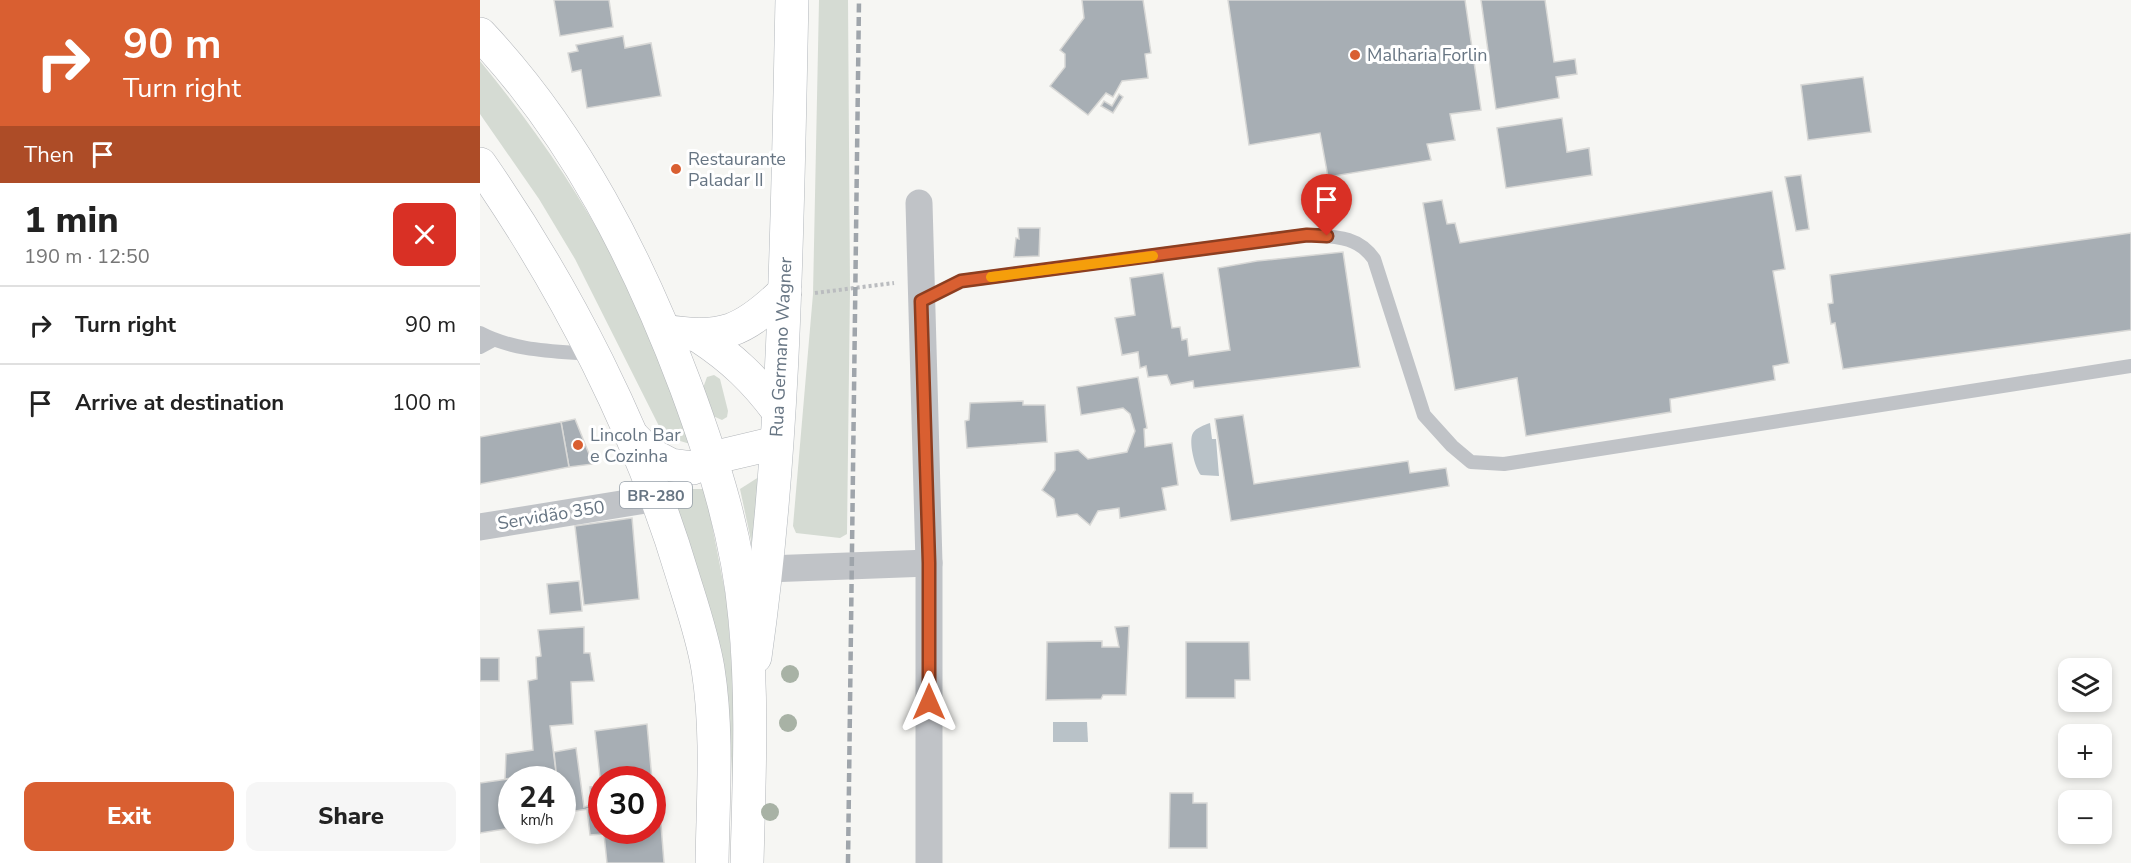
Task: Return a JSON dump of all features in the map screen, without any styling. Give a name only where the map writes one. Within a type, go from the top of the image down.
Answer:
[{"type":"main road","name":"Rua Germano Wagner","points":[[750,692],[767,570],[777,427],[785,288],[792,0]]},
{"type":"main road","name":"BR-280","points":[[480,34],[513,69],[591,180],[632,258],[665,331],[712,458],[727,510],[745,618],[750,692],[747,863]]},
{"type":"main road","name":"BR-280","points":[[480,164],[513,212],[592,354],[634,438],[658,498],[690,600],[708,668],[713,739],[712,863]]},
{"type":"main road","points":[[665,331],[700,337],[720,333],[744,324],[766,309],[785,288]]},
{"type":"main road","points":[[634,438],[650,454],[671,465],[693,468],[777,427],[757,383],[739,365],[700,337]]},
{"type":"street","points":[[918,203],[929,563],[929,863]]},
{"type":"street","name":"Servidão 350","points":[[480,527],[658,498]]},
{"type":"street","points":[[767,570],[929,563]]},
{"type":"lane","points":[[921,290],[961,281],[1307,235],[1347,237],[1367,248],[1374,259],[1424,415],[1452,446],[1471,462],[1504,464],[2131,366]]},
{"type":"lane","points":[[480,333],[493,340],[530,349],[592,354]]},
{"type":"lane","points":[[480,347],[493,340]]},
{"type":"path","points":[[785,288],[813,294],[921,290]]},
{"type":"shaded area","points":[[819,0],[848,0],[850,289],[847,534],[840,538],[796,533],[793,526],[813,294]]},
{"type":"shaded area","points":[[480,61],[554,160],[618,266],[652,341],[690,444],[664,436],[575,259],[539,199],[480,114]]},
{"type":"shaded area","points":[[714,375],[720,379],[728,411],[727,417],[722,420],[713,416],[703,388],[707,377]]},
{"type":"shaded area","points":[[1210,423],[1212,439],[1216,439],[1219,476],[1201,475],[1193,455],[1193,433]]},
{"type":"shaded area","points":[[762,475],[752,545],[740,489]]},
{"type":"shaded area","points":[[670,482],[687,489],[705,489],[727,602],[736,724],[737,787],[732,786],[731,747],[726,708],[712,632]]},
{"type":"shaded area","points":[[1053,722],[1087,722],[1088,742],[1053,742]]},
{"type":"building","points":[[554,0],[609,0],[613,27],[560,36]]},
{"type":"building","points":[[1082,0],[1143,0],[1151,53],[1145,54],[1148,78],[1122,81],[1113,97],[1106,93],[1088,115],[1050,86],[1065,67],[1065,54],[1060,50],[1084,18]]},
{"type":"building","name":"Malharia Forlin","points":[[1228,0],[1465,0],[1481,110],[1450,114],[1455,140],[1427,144],[1431,160],[1328,177],[1320,133],[1249,145]]},
{"type":"building","name":"Malharia Forlin","points":[[1481,0],[1545,0],[1554,62],[1575,59],[1577,74],[1556,77],[1559,98],[1496,109]]},
{"type":"building","points":[[623,36],[625,48],[651,43],[661,96],[587,108],[581,70],[572,72],[568,53],[578,51],[576,45]]},
{"type":"building","points":[[1863,77],[1871,132],[1808,140],[1801,85]]},
{"type":"building","points":[[1119,94],[1123,97],[1113,113],[1101,106],[1104,101],[1112,106]]},
{"type":"building","points":[[1562,118],[1567,152],[1589,148],[1592,175],[1506,188],[1497,128]]},
{"type":"building","points":[[1801,175],[1809,229],[1796,231],[1785,177]]},
{"type":"building","points":[[1772,191],[1785,269],[1773,271],[1789,363],[1773,366],[1775,380],[1670,399],[1671,412],[1526,436],[1517,378],[1455,390],[1423,203],[1442,200],[1447,224],[1455,223],[1460,243]]},
{"type":"building","points":[[1018,228],[1040,228],[1039,256],[1014,257],[1016,238],[1019,239]]},
{"type":"building","points":[[2131,233],[2131,330],[1843,369],[1835,323],[1831,324],[1828,304],[1833,303],[1830,275]]},
{"type":"building","points":[[1343,252],[1360,367],[1194,388],[1193,381],[1171,385],[1167,375],[1148,377],[1146,366],[1140,368],[1138,352],[1122,355],[1115,318],[1135,315],[1130,278],[1163,273],[1172,328],[1180,327],[1182,340],[1187,339],[1189,356],[1230,350],[1218,268],[1257,261]]},
{"type":"building","points":[[1138,377],[1147,428],[1144,429],[1145,447],[1172,443],[1178,485],[1162,488],[1166,510],[1120,518],[1119,508],[1098,511],[1090,525],[1077,514],[1057,517],[1054,499],[1042,490],[1055,470],[1055,453],[1078,450],[1088,459],[1127,452],[1135,431],[1130,414],[1123,408],[1081,415],[1077,387]]},
{"type":"building","points":[[1023,401],[1023,405],[1045,405],[1047,442],[967,448],[965,421],[969,420],[970,403]]},
{"type":"building","points":[[1243,415],[1254,484],[1408,461],[1410,473],[1446,468],[1449,486],[1231,521],[1215,419]]},
{"type":"building","points":[[575,419],[593,464],[569,467],[561,422]]},
{"type":"building","points":[[561,422],[569,467],[480,484],[480,437]]},
{"type":"building","points":[[632,518],[639,599],[584,605],[575,526]]},
{"type":"building","points":[[579,581],[582,611],[550,614],[547,584]]},
{"type":"building","points":[[1129,626],[1126,695],[1103,695],[1101,699],[1046,700],[1047,642],[1102,641],[1102,647],[1119,647],[1115,627]]},
{"type":"building","points":[[584,627],[584,653],[590,653],[594,681],[571,682],[573,724],[550,726],[555,766],[506,766],[506,754],[533,750],[528,681],[537,679],[536,657],[541,656],[538,630]]},
{"type":"building","points":[[1186,642],[1249,642],[1250,680],[1235,680],[1235,698],[1186,698]]},
{"type":"building","points":[[480,658],[499,658],[499,681],[480,681]]},
{"type":"building","points":[[647,724],[651,766],[599,766],[595,731]]},
{"type":"building","points":[[576,748],[584,807],[588,806],[588,809],[576,811],[576,766],[556,766],[554,752]]},
{"type":"building","points":[[498,780],[498,830],[480,833],[480,783]]},
{"type":"building","points":[[1170,793],[1193,793],[1193,803],[1207,803],[1207,848],[1169,848]]},
{"type":"building","points":[[605,844],[663,844],[664,863],[607,863]]},
{"type":"railway","points":[[848,863],[859,0]]},
{"type":"slow traffic","points":[[991,277],[1153,256]]},
{"type":"place","name":"Malharia Forlin","points":[[1355,55]]},
{"type":"place","name":"Restaurante Paladar II","points":[[676,169]]},
{"type":"place","name":"Lincoln Bar e Cozinha","points":[[578,445]]},
{"type":"route","points":[[929,702],[929,563],[921,301],[961,281],[1307,235],[1327,236]]}]
